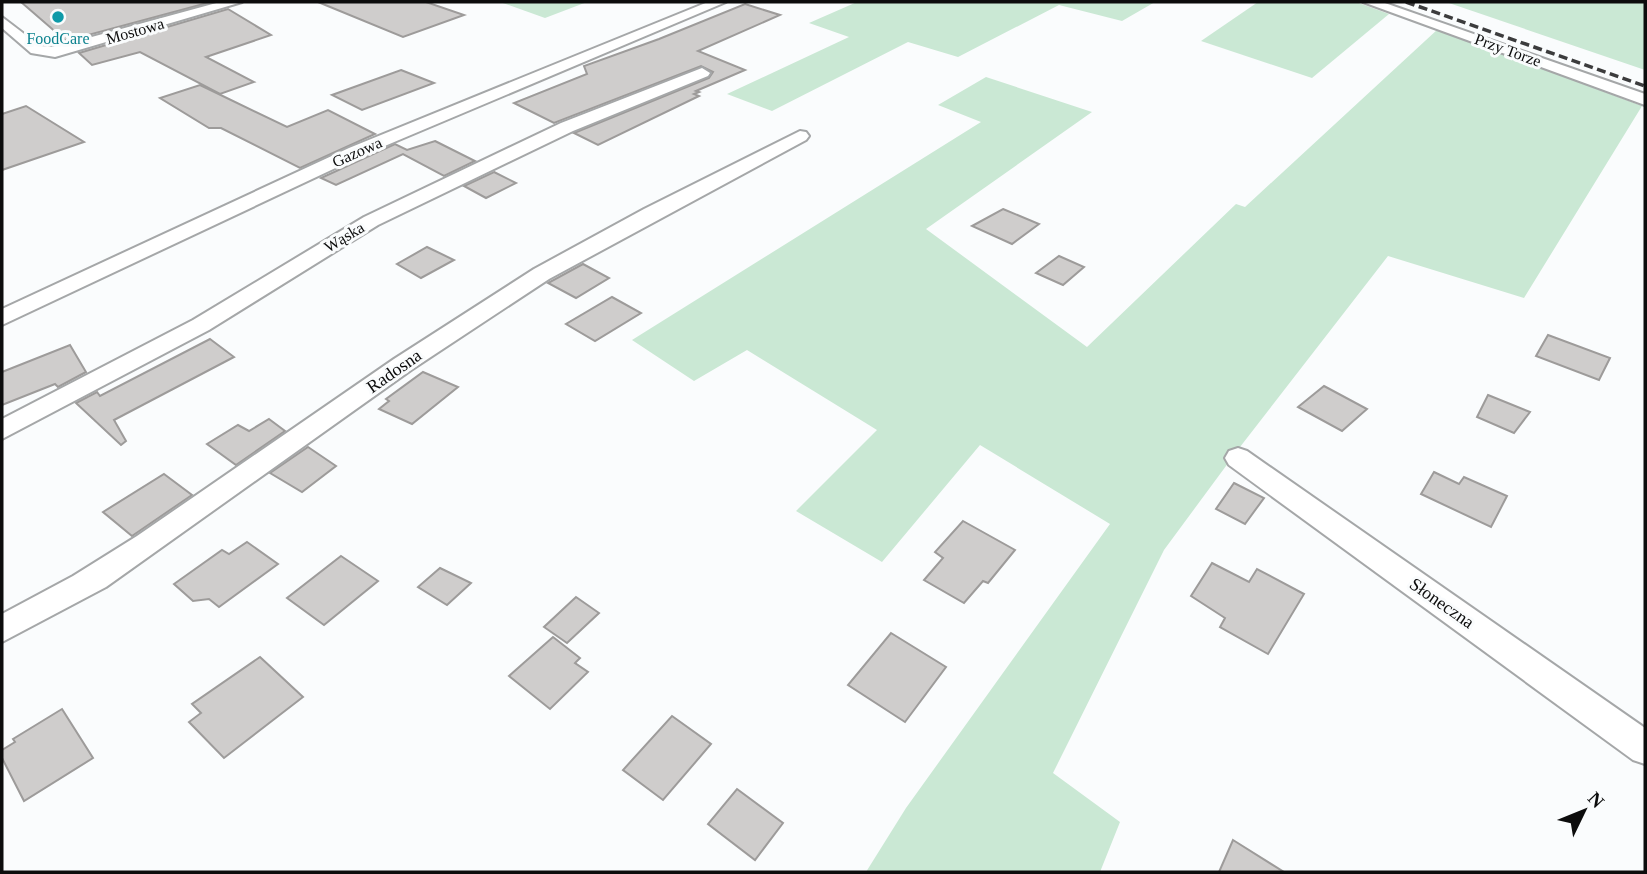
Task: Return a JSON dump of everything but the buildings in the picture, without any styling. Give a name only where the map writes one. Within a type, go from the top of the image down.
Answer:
[{"type":"street","name":"Mostowa","points":[[2,21],[36,50],[55,52],[235,2]]},
{"type":"street","name":"Gazowa","points":[[2,318],[355,152],[719,2]]},
{"type":"street","name":"Przy Torze","points":[[1370,2],[1645,100]]},
{"type":"street","name":"Wąska","points":[[2,430],[201,325],[371,221],[567,127],[702,73]]},
{"type":"street","name":"Radosna","points":[[2,629],[93,579],[509,294],[611,235],[800,136]]},
{"type":"street","name":"Słoneczna","points":[[1238,458],[1645,748]]},
{"type":"green space","points":[[500,2],[587,2],[545,18]]},
{"type":"green space","points":[[857,2],[1155,2],[1122,21],[1059,5],[958,57],[908,42],[772,111],[727,94],[849,37],[809,23]]},
{"type":"green space","points":[[1258,2],[1356,2],[1389,14],[1312,78],[1201,41]]},
{"type":"green space","points":[[1446,2],[1645,2],[1645,70]]},
{"type":"green space","points":[[1438,29],[1642,106],[1524,298],[1388,256],[1240,447],[1164,550],[1053,773],[1120,822],[1100,872],[866,872],[906,808],[1110,524],[980,445],[882,562],[796,511],[877,430],[747,350],[694,381],[632,340],[981,122],[938,105],[986,77],[1092,112],[926,229],[1087,347],[1236,204],[1245,207]]},
{"type":"railway","points":[[1406,2],[1645,86]]},
{"type":"place","name":"FoodCare","points":[[58,17]]}]
